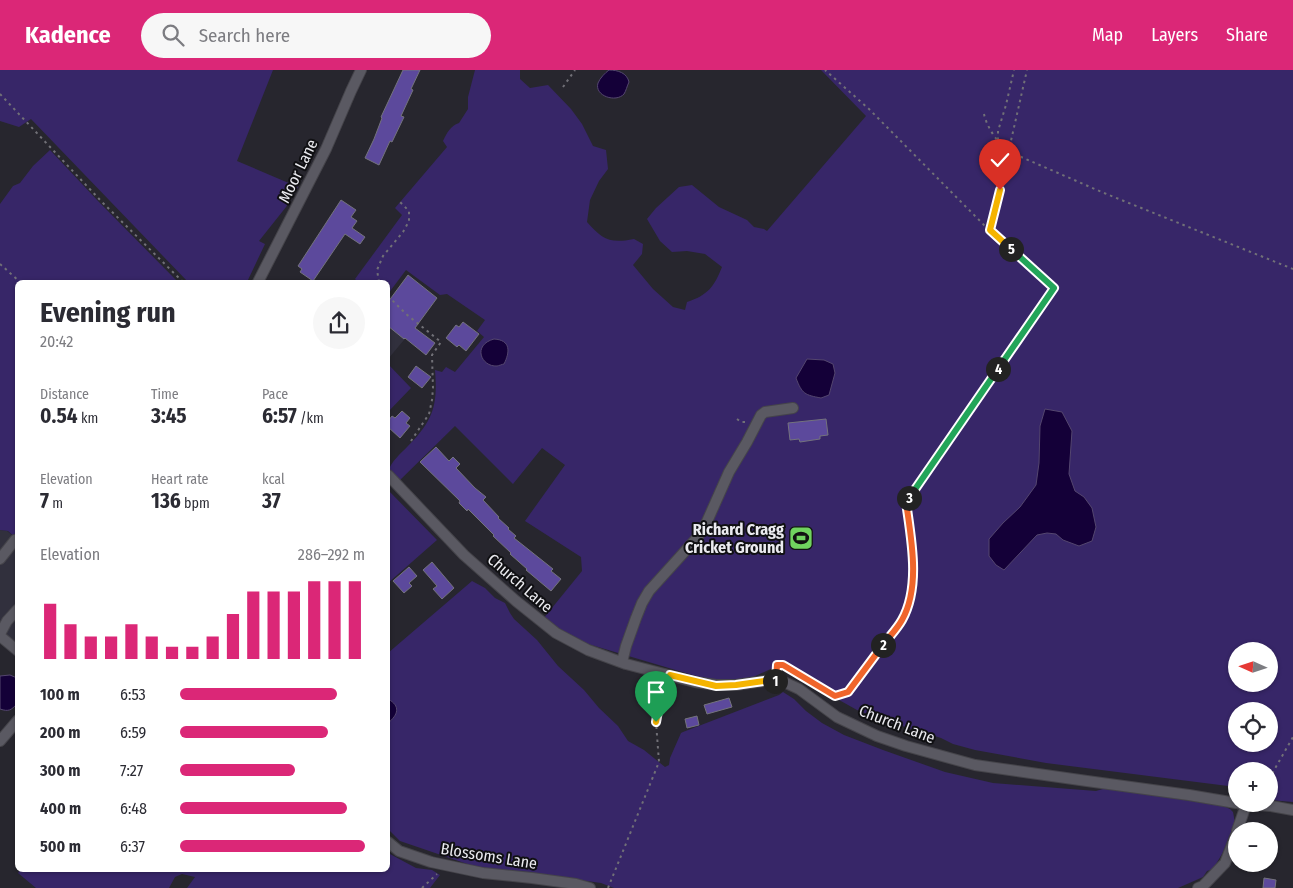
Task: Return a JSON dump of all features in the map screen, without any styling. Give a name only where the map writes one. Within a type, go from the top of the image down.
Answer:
[{"type":"street","name":"Moor Lane","points":[[259,280],[314,175],[361,70]]},
{"type":"street","points":[[622,662],[629,636],[642,603],[649,591],[696,539],[705,526],[729,472],[760,415],[765,412],[793,408]]},
{"type":"street","name":"Church Lane","points":[[390,477],[464,555],[516,601],[556,633],[588,650],[622,662],[716,686],[771,680],[784,682],[799,689],[837,717],[877,736],[975,765],[1228,802]]},
{"type":"street","points":[[0,560],[15,540]]},
{"type":"street","points":[[15,612],[7,621],[0,635],[15,648]]},
{"type":"street","points":[[0,740],[15,723]]},
{"type":"street","name":"Church Lane","points":[[1278,807],[1293,810]]},
{"type":"street","name":"Blossoms Lane","points":[[390,844],[399,851],[448,866],[483,873],[576,884],[590,888]]},
{"type":"street","points":[[1198,888],[1203,886],[1225,863],[1228,856]]},
{"type":"path","points":[[563,87],[574,70]]},
{"type":"path","points":[[776,681],[777,665],[783,665],[835,696],[848,692],[902,620],[908,604],[913,556],[906,502],[1054,288],[984,225],[869,109],[825,70]]},
{"type":"path","points":[[998,140],[998,131],[1014,70]]},
{"type":"path","points":[[990,230],[1027,70]]},
{"type":"path","points":[[0,94],[102,202],[180,280]]},
{"type":"path","points":[[984,114],[986,122],[1008,151],[1104,193],[1293,269]]},
{"type":"path","points":[[379,280],[377,270],[383,256],[403,232],[409,221],[409,211],[400,202]]},
{"type":"path","points":[[0,264],[18,280]]},
{"type":"path","points":[[390,298],[406,314],[441,342],[432,355],[433,388],[429,414],[411,441]]},
{"type":"path","points":[[608,888],[659,762],[656,722],[659,706],[670,675]]},
{"type":"path","points":[[1278,763],[1293,737]]},
{"type":"path","points":[[422,888],[448,866]]},
{"type":"shaded area","points":[[0,70],[273,70],[237,161],[298,187],[286,207],[259,241],[265,244],[248,280],[186,280],[31,119],[19,127],[0,121]]},
{"type":"shaded area","points":[[475,70],[520,70],[520,79],[530,88],[548,85],[571,109],[582,124],[593,146],[606,150],[608,169],[599,181],[590,200],[587,222],[597,233],[607,239],[618,241],[634,239],[643,244],[642,254],[633,265],[653,289],[673,307],[685,310],[687,302],[705,293],[713,285],[722,267],[705,254],[687,251],[672,252],[660,241],[647,219],[679,187],[692,185],[719,207],[747,220],[754,227],[767,231],[866,116],[821,70],[1293,70],[1293,802],[1278,801],[1278,762],[1228,762],[1228,786],[1046,763],[975,750],[857,710],[780,667],[775,667],[751,678],[716,682],[588,644],[564,634],[543,619],[582,571],[581,557],[525,521],[565,465],[542,448],[513,484],[455,426],[398,482],[390,473],[390,468],[394,461],[423,429],[432,412],[436,394],[435,370],[442,372],[446,367],[455,372],[484,337],[477,331],[485,320],[447,294],[440,295],[406,270],[390,291],[390,280],[355,279],[402,215],[395,208],[447,147],[443,141],[449,130],[459,123],[468,109],[468,97]]},
{"type":"shaded area","points":[[609,70],[622,73],[628,79],[629,82],[624,94],[620,97],[606,97],[599,91],[598,83]]},
{"type":"shaded area","points":[[50,150],[176,280],[15,280],[15,537],[8,531],[0,530],[0,204],[13,186],[20,183],[33,166]]},
{"type":"shaded area","points":[[390,307],[414,328],[390,357]]},
{"type":"shaded area","points":[[494,339],[504,342],[508,347],[504,364],[497,366],[487,363],[481,355],[483,346]]},
{"type":"shaded area","points":[[807,359],[824,360],[833,364],[835,373],[829,395],[821,398],[811,396],[800,387],[796,378]]},
{"type":"shaded area","points":[[390,366],[411,388],[390,410]]},
{"type":"shaded area","points":[[1045,409],[1062,412],[1072,431],[1069,474],[1075,491],[1084,497],[1092,508],[1096,527],[1092,541],[1079,546],[1063,540],[1056,534],[1037,535],[1004,570],[996,565],[989,556],[989,539],[1020,507],[1036,485],[1039,463],[1040,426]]},
{"type":"shaded area","points":[[390,492],[437,540],[390,581]]},
{"type":"shaded area","points":[[0,530],[7,531],[15,537],[15,649],[0,636]]},
{"type":"shaded area","points":[[472,581],[505,603],[514,619],[537,640],[558,666],[618,726],[628,741],[644,750],[665,767],[669,765],[670,758],[681,733],[783,692],[822,723],[844,735],[945,772],[993,783],[1096,791],[1106,788],[1223,806],[1228,808],[1228,812],[1233,812],[1235,822],[1228,822],[1228,840],[1213,869],[1207,871],[1203,877],[1178,888],[614,888],[601,883],[479,868],[400,841],[390,831],[390,651]]},
{"type":"shaded area","points":[[10,675],[15,677],[15,706],[8,710],[0,709],[0,676]]},
{"type":"shaded area","points":[[390,700],[395,705],[397,711],[390,721]]},
{"type":"shaded area","points":[[390,854],[416,868],[432,870],[440,875],[430,888],[187,888],[195,877],[182,874],[175,877],[169,888],[36,888],[18,873],[390,872]]},
{"type":"building","points":[[403,70],[420,70],[401,116],[404,117],[379,165],[365,158],[381,117]]},
{"type":"building","points":[[341,200],[356,210],[351,217],[357,221],[352,228],[365,237],[360,244],[345,234],[314,280],[300,272],[302,269],[298,266]]},
{"type":"building","points":[[408,275],[437,298],[415,328],[435,343],[426,355],[390,328],[390,299]]},
{"type":"building","points":[[463,322],[479,334],[466,351],[459,345],[457,347],[446,338],[456,325],[459,327]]},
{"type":"building","points":[[416,366],[431,377],[422,388],[408,377]]},
{"type":"building","points":[[402,411],[410,418],[406,423],[410,426],[400,438],[390,429],[390,418],[392,416],[395,418]]},
{"type":"building","points":[[826,419],[828,435],[820,436],[820,439],[800,442],[799,439],[790,440],[788,423]]},
{"type":"building","points":[[436,447],[449,461],[453,457],[460,464],[456,468],[486,497],[483,500],[516,536],[514,538],[553,569],[551,571],[561,579],[551,591],[526,570],[494,535],[468,509],[467,511],[459,503],[460,501],[420,462]]},
{"type":"building","points":[[432,562],[454,588],[442,599],[433,589],[437,586],[423,570]]},
{"type":"building","points":[[409,567],[417,576],[409,583],[412,586],[404,593],[393,581]]},
{"type":"building","points":[[729,698],[732,707],[707,714],[704,705]]},
{"type":"building","points":[[697,716],[699,725],[687,728],[685,719]]},
{"type":"building","points":[[1264,878],[1276,880],[1275,888],[1263,888]]},
{"type":"place","name":"Richard Cragg Cricket Ground","points":[[801,538]]},
{"type":"route","points":[[656,722],[659,706],[670,675],[716,686],[736,685],[776,681],[777,665],[783,665],[835,696],[848,692],[902,620],[912,588],[913,556],[906,502],[1054,288],[990,230],[1000,190]]}]
